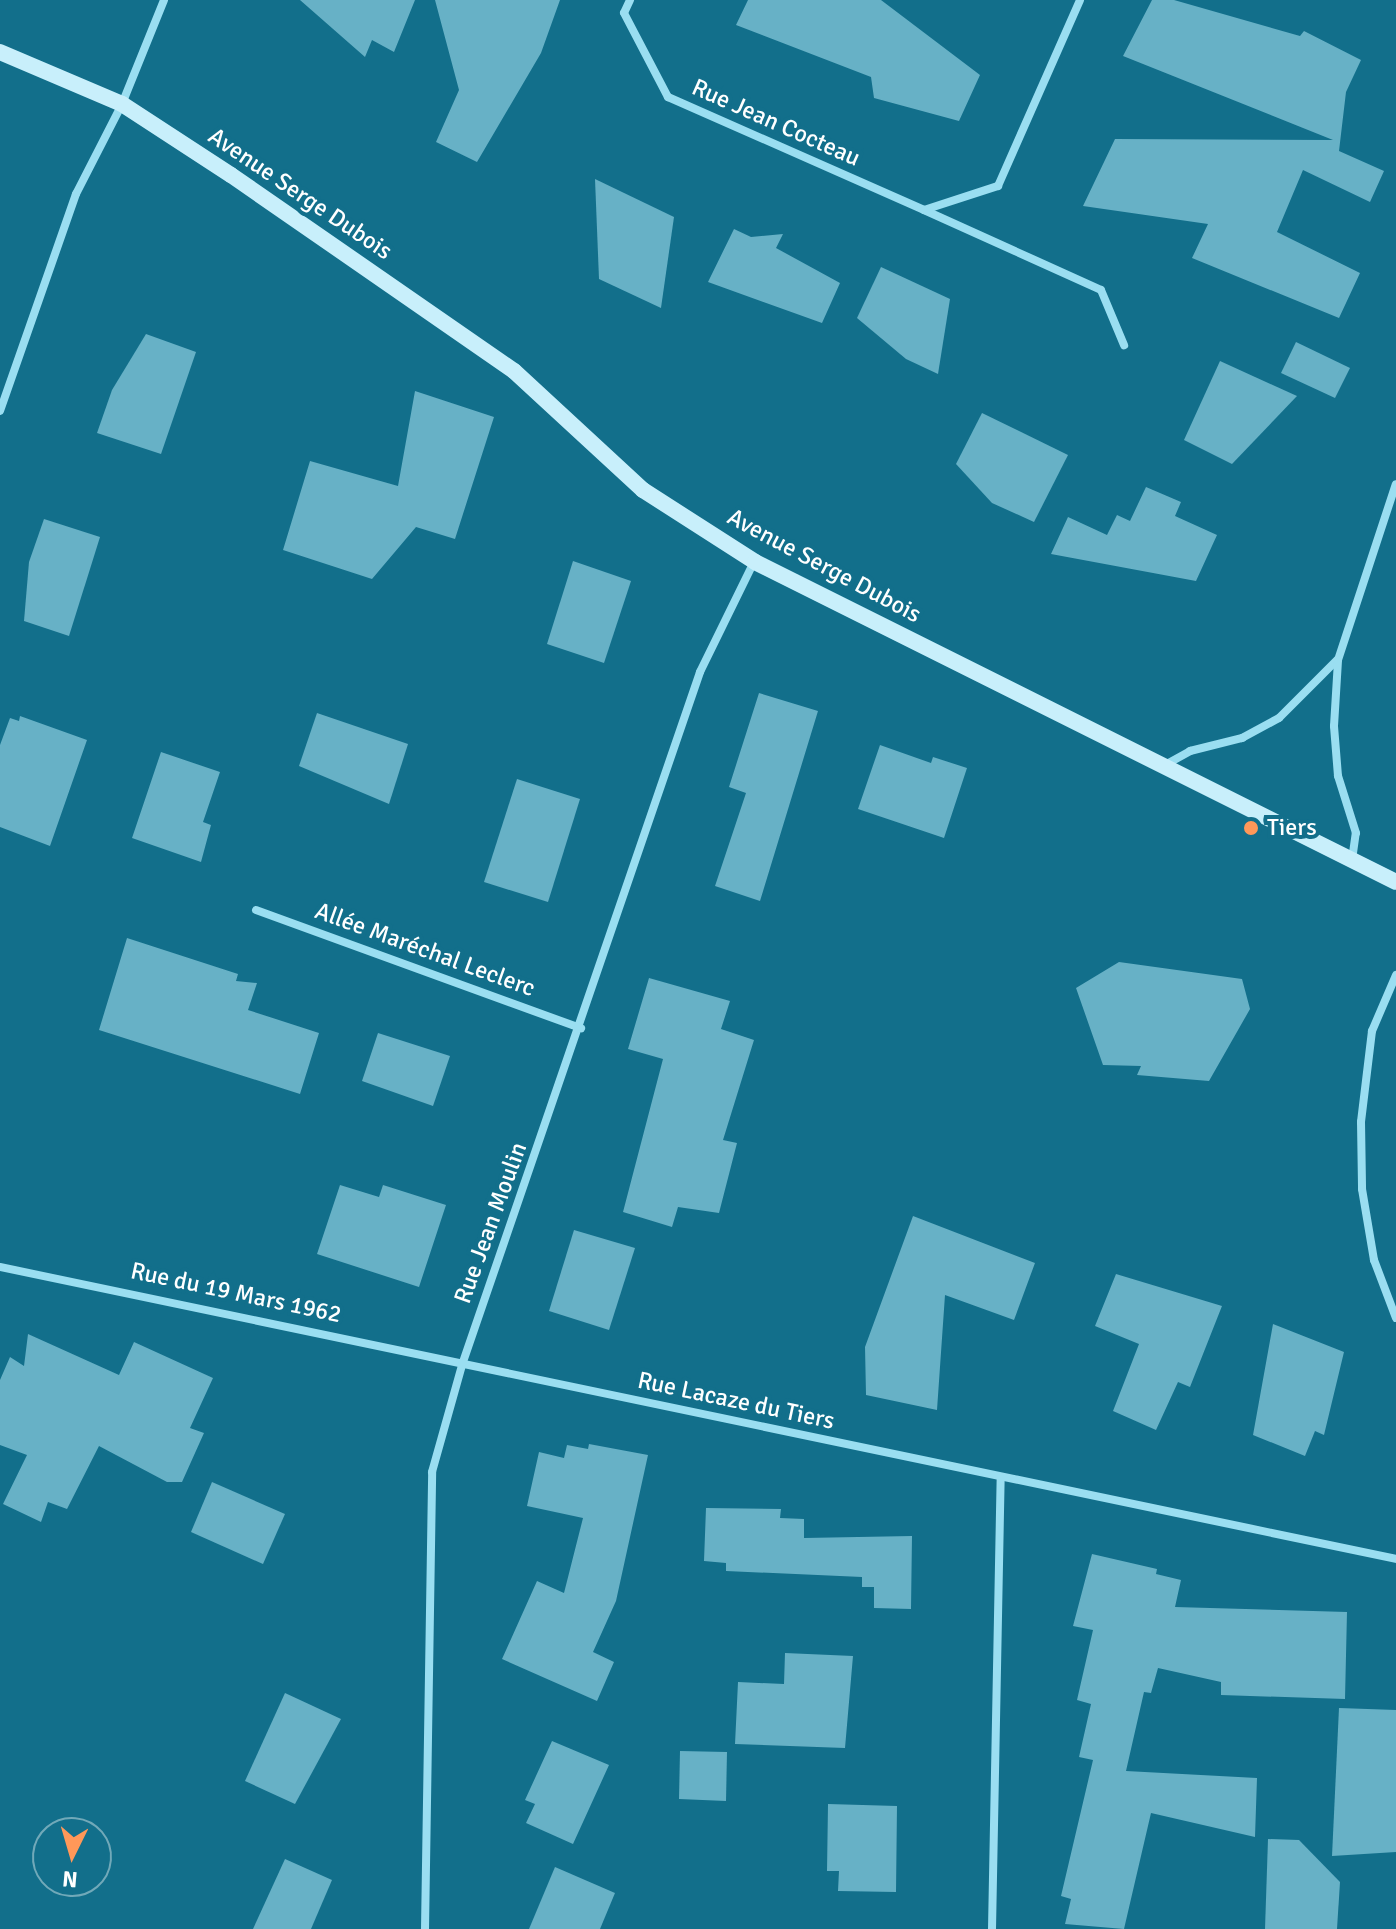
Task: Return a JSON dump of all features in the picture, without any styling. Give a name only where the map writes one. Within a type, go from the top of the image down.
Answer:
[{"type":"street","points":[[0,411],[76,194],[122,104],[164,0]]},
{"type":"street","name":"Rue Jean Cocteau","points":[[630,0],[624,13],[668,97],[1101,290],[1124,345]]},
{"type":"street","points":[[924,210],[998,186],[1080,0]]},
{"type":"street","name":"Avenue Serge Dubois","points":[[0,52],[122,104],[514,371],[643,490],[755,562],[1396,882]]},
{"type":"street","points":[[1352,861],[1356,833],[1338,776],[1334,726],[1338,660],[1396,484]]},
{"type":"street","name":"Rue Jean Moulin","points":[[425,1929],[432,1472],[463,1362],[581,1028],[700,672],[755,562]]},
{"type":"street","points":[[1164,765],[1190,751],[1242,738],[1279,718],[1338,660]]},
{"type":"street","name":"Allée Maréchal Leclerc","points":[[256,910],[581,1028]]},
{"type":"street","points":[[1396,975],[1372,1031],[1361,1122],[1362,1189],[1374,1260],[1396,1318]]},
{"type":"street","name":"Rue du 19 Mars 1962","points":[[0,1267],[463,1362]]},
{"type":"street","name":"Rue Lacaze du Tiers","points":[[463,1362],[1001,1480],[1396,1559]]},
{"type":"street","points":[[992,1929],[1001,1480]]},
{"type":"building","points":[[300,0],[415,0],[394,52],[372,40],[365,57]]},
{"type":"building","points":[[435,0],[560,0],[541,53],[477,162],[436,142],[459,90]]},
{"type":"building","points":[[748,0],[881,0],[980,75],[959,121],[874,98],[871,77],[736,25]]},
{"type":"building","points":[[1152,0],[1174,0],[1300,36],[1304,31],[1361,60],[1346,92],[1339,151],[1384,171],[1370,202],[1303,170],[1277,232],[1360,273],[1339,318],[1192,258],[1208,224],[1083,206],[1115,139],[1333,140],[1123,56]]},
{"type":"building","points":[[595,179],[674,217],[661,308],[599,279]]},
{"type":"building","points":[[734,229],[751,237],[783,234],[776,248],[840,283],[822,323],[708,282]]},
{"type":"building","points":[[881,267],[950,299],[938,374],[906,359],[857,318]]},
{"type":"building","points":[[146,334],[196,352],[161,454],[97,433],[112,390]]},
{"type":"building","points":[[1296,342],[1350,368],[1335,398],[1281,373]]},
{"type":"building","points":[[1220,361],[1297,396],[1232,464],[1184,440]]},
{"type":"building","points":[[415,391],[494,417],[455,539],[416,527],[372,579],[283,550],[310,461],[398,486]]},
{"type":"building","points":[[982,413],[1068,455],[1034,522],[992,503],[956,464]]},
{"type":"building","points":[[1146,487],[1181,502],[1175,516],[1217,535],[1196,581],[1051,554],[1068,517],[1107,535],[1117,515],[1130,521]]},
{"type":"building","points":[[44,519],[100,537],[69,636],[24,621],[29,562]]},
{"type":"building","points":[[573,561],[631,581],[604,663],[547,644]]},
{"type":"building","points":[[759,693],[818,711],[760,901],[715,886],[746,793],[729,787]]},
{"type":"building","points":[[317,713],[408,744],[389,804],[299,766]]},
{"type":"building","points":[[20,716],[87,740],[50,846],[0,827],[0,745],[10,718],[19,721]]},
{"type":"building","points":[[880,745],[931,763],[933,757],[967,768],[944,838],[858,809]]},
{"type":"building","points":[[161,752],[220,772],[203,822],[211,825],[201,862],[132,838]]},
{"type":"building","points":[[517,779],[580,799],[548,902],[484,882]]},
{"type":"building","points":[[127,938],[238,974],[236,981],[257,983],[248,1010],[319,1033],[300,1094],[99,1030]]},
{"type":"building","points":[[1119,962],[1242,979],[1250,1009],[1209,1081],[1137,1075],[1141,1066],[1103,1065],[1076,988]]},
{"type":"building","points":[[649,978],[730,1001],[721,1029],[754,1040],[723,1140],[737,1143],[719,1213],[678,1207],[672,1227],[623,1212],[663,1059],[628,1049]]},
{"type":"building","points":[[378,1033],[450,1056],[433,1106],[362,1081]]},
{"type":"building","points":[[340,1185],[379,1197],[383,1185],[446,1205],[419,1287],[317,1254]]},
{"type":"building","points":[[913,1216],[1035,1263],[1014,1320],[945,1295],[937,1410],[866,1395],[865,1347]]},
{"type":"building","points":[[574,1230],[635,1248],[609,1330],[549,1311]]},
{"type":"building","points":[[1116,1274],[1222,1306],[1190,1387],[1178,1382],[1156,1430],[1113,1411],[1139,1344],[1095,1326]]},
{"type":"building","points":[[1273,1324],[1344,1352],[1324,1435],[1315,1431],[1305,1456],[1253,1435]]},
{"type":"building","points":[[28,1334],[119,1375],[134,1342],[213,1378],[190,1428],[204,1433],[182,1482],[167,1482],[99,1446],[67,1509],[48,1502],[41,1522],[3,1504],[27,1455],[0,1445],[0,1380],[10,1357],[24,1366]]},
{"type":"building","points":[[589,1444],[648,1455],[616,1601],[593,1652],[614,1662],[597,1701],[502,1659],[537,1581],[564,1593],[583,1518],[527,1506],[539,1452],[564,1458],[567,1445],[588,1449]]},
{"type":"building","points":[[212,1482],[285,1514],[263,1564],[191,1532]]},
{"type":"building","points":[[706,1508],[781,1509],[780,1518],[804,1519],[804,1538],[912,1536],[911,1609],[874,1608],[874,1587],[862,1587],[862,1577],[726,1571],[726,1563],[704,1561]]},
{"type":"building","points":[[1092,1554],[1157,1569],[1156,1574],[1181,1580],[1175,1607],[1347,1612],[1345,1699],[1221,1695],[1221,1682],[1158,1668],[1151,1693],[1144,1692],[1126,1771],[1257,1778],[1255,1837],[1151,1813],[1124,1929],[1065,1924],[1071,1899],[1061,1896],[1093,1760],[1079,1757],[1091,1704],[1077,1700],[1093,1630],[1073,1626]]},
{"type":"building","points":[[785,1653],[853,1656],[845,1748],[735,1744],[738,1682],[784,1684]]},
{"type":"building","points":[[285,1693],[341,1719],[295,1804],[245,1781]]},
{"type":"building","points":[[1339,1708],[1396,1710],[1396,1852],[1332,1856]]},
{"type":"building","points":[[552,1741],[609,1765],[573,1844],[526,1823],[535,1804],[525,1800]]},
{"type":"building","points":[[680,1751],[727,1752],[726,1801],[679,1799]]},
{"type":"building","points":[[828,1804],[897,1806],[896,1892],[838,1891],[839,1871],[827,1871]]},
{"type":"building","points":[[1268,1839],[1299,1840],[1340,1882],[1337,1929],[1265,1929]]},
{"type":"building","points":[[285,1859],[332,1880],[311,1929],[253,1929]]},
{"type":"building","points":[[555,1867],[615,1893],[600,1929],[529,1929]]},
{"type":"place","name":"Tiers","points":[[1251,828]]}]
